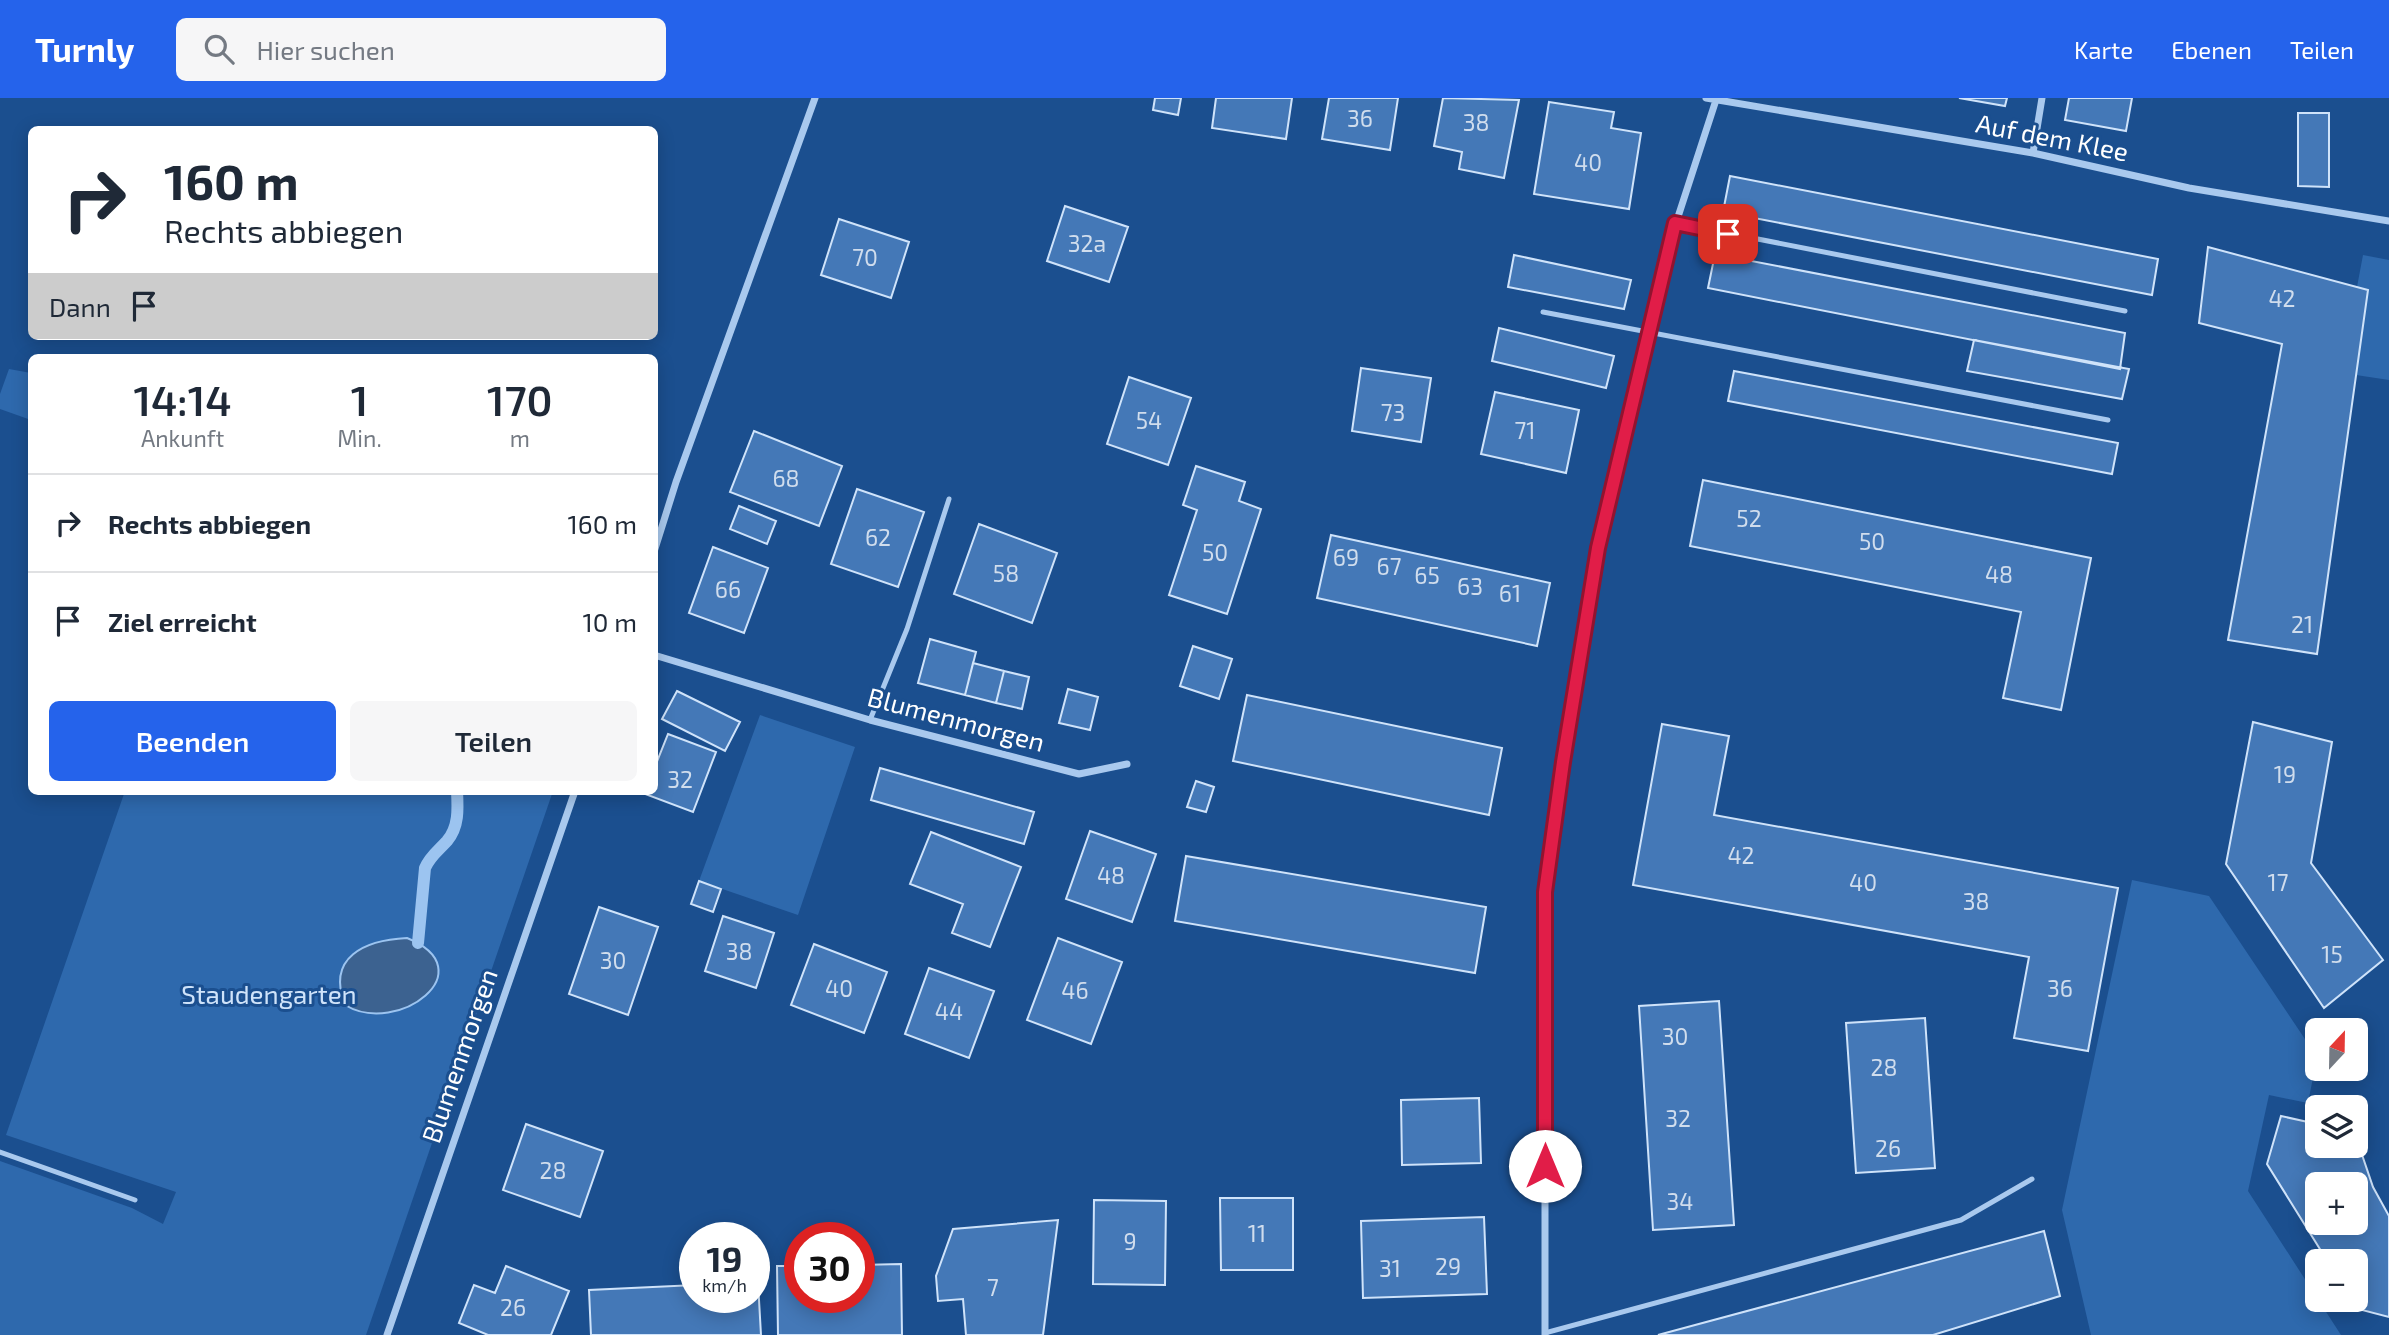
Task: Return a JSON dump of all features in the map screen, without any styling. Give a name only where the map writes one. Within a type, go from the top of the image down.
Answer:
[{"type":"street","points":[[658,539],[676,482],[815,98]]},
{"type":"street","name":"Auf dem Klee","points":[[1706,98],[2033,153],[2189,188],[2389,221]]},
{"type":"street","points":[[2033,153],[2042,98]]},
{"type":"street","points":[[1545,1334],[1545,892],[1598,548],[1675,223],[1716,100]]},
{"type":"street","name":"Blumenmorgen","points":[[658,656],[870,720],[1079,774],[1127,764]]},
{"type":"street","name":"Blumenmorgen","points":[[387,1335],[574,795]]},
{"type":"lane","points":[[1675,223],[2125,311]]},
{"type":"lane","points":[[1543,312],[2108,420]]},
{"type":"lane","points":[[870,720],[906,629],[949,499]]},
{"type":"lane","points":[[0,1152],[135,1200]]},
{"type":"lane","points":[[1545,1334],[1961,1220],[2032,1179]]},
{"type":"green space","points":[[2363,255],[2389,260],[2389,380],[2356,375],[2368,290],[2357,287]]},
{"type":"green space","points":[[9,369],[28,372],[28,419],[0,409],[0,394]]},
{"type":"green space","points":[[760,715],[855,747],[798,915],[699,881]]},
{"type":"green space","name":"Staudengarten","points":[[124,795],[552,795],[366,1335],[0,1335],[0,1161],[132,1208],[163,1224],[176,1192],[6,1135]]},
{"type":"green space","points":[[2132,880],[2209,896],[2305,1039],[2305,1082],[2312,1082],[2310,1095],[2305,1095],[2305,1102],[2269,1095],[2248,1191],[2305,1279],[2305,1312],[2326,1312],[2341,1335],[2091,1335],[2062,1210]]},
{"type":"shaded area","points":[[407,938],[429,951],[438,966],[436,982],[426,996],[409,1006],[388,1013],[366,1013],[345,1005],[340,988],[341,975],[345,963],[353,954],[377,943]]},
{"type":"building","points":[[1155,98],[1181,98],[1178,115],[1153,110]]},
{"type":"building","points":[[1216,98],[1292,98],[1286,139],[1212,128]]},
{"type":"building","points":[[1329,98],[1398,98],[1390,150],[1322,139]]},
{"type":"building","points":[[1443,98],[1519,100],[1504,178],[1459,169],[1462,152],[1434,146]]},
{"type":"building","points":[[1959,98],[2007,98],[2005,106]]},
{"type":"building","points":[[2069,98],[2132,98],[2126,131],[2065,120]]},
{"type":"building","points":[[1549,102],[1614,112],[1611,128],[1641,133],[1629,209],[1534,194]]},
{"type":"building","points":[[2298,113],[2329,113],[2329,187],[2298,186]]},
{"type":"building","points":[[1730,176],[2158,259],[2152,295],[1723,212]]},
{"type":"building","points":[[1065,206],[1128,227],[1109,282],[1047,261]]},
{"type":"building","points":[[839,219],[909,242],[891,298],[821,275]]},
{"type":"building","points":[[2208,247],[2368,290],[2317,654],[2228,640],[2282,344],[2199,323]]},
{"type":"building","points":[[1715,254],[2125,333],[2120,369],[1708,288]]},
{"type":"building","points":[[1514,255],[1631,280],[1624,309],[1508,287]]},
{"type":"building","points":[[1499,328],[1614,356],[1606,388],[1492,361]]},
{"type":"building","points":[[1974,340],[2129,369],[2122,399],[1967,371]]},
{"type":"building","points":[[1361,368],[1431,378],[1421,442],[1352,431]]},
{"type":"building","points":[[1734,371],[2118,443],[2112,474],[1728,401]]},
{"type":"building","points":[[1129,377],[1191,398],[1168,465],[1107,444]]},
{"type":"building","points":[[1495,392],[1579,410],[1566,473],[1481,454]]},
{"type":"building","points":[[754,431],[842,466],[819,526],[730,492]]},
{"type":"building","points":[[1196,466],[1245,482],[1239,501],[1261,509],[1227,614],[1169,595],[1197,510],[1183,505]]},
{"type":"building","points":[[1703,480],[2091,558],[2061,710],[2003,698],[2021,612],[1690,546]]},
{"type":"building","points":[[857,489],[924,512],[898,587],[831,564]]},
{"type":"building","points":[[739,506],[776,521],[767,544],[730,529]]},
{"type":"building","points":[[979,524],[1057,553],[1032,623],[954,594]]},
{"type":"building","points":[[1331,535],[1550,583],[1537,646],[1317,598]]},
{"type":"building","points":[[713,547],[768,568],[744,633],[689,613]]},
{"type":"building","points":[[930,639],[976,652],[965,695],[918,683]]},
{"type":"building","points":[[1193,646],[1232,659],[1219,699],[1180,686]]},
{"type":"building","points":[[973,663],[1004,671],[996,703],[965,695]]},
{"type":"building","points":[[1004,671],[1029,677],[1022,709],[996,703]]},
{"type":"building","points":[[1068,689],[1098,697],[1090,730],[1059,723]]},
{"type":"building","points":[[677,691],[740,722],[725,751],[662,719]]},
{"type":"building","points":[[1247,695],[1502,748],[1489,815],[1233,761]]},
{"type":"building","points":[[2253,722],[2332,742],[2311,863],[2383,960],[2324,1008],[2226,864]]},
{"type":"building","points":[[1662,724],[1729,736],[1714,815],[2118,888],[2088,1051],[2014,1038],[2029,957],[1633,885]]},
{"type":"building","points":[[668,734],[716,752],[693,812],[648,795],[658,795],[658,759]]},
{"type":"building","points":[[880,768],[1034,812],[1024,844],[871,800]]},
{"type":"building","points":[[1196,781],[1214,787],[1206,812],[1187,807]]},
{"type":"building","points":[[1090,831],[1156,854],[1132,922],[1066,899]]},
{"type":"building","points":[[931,832],[1021,867],[990,947],[952,933],[963,904],[910,884]]},
{"type":"building","points":[[1186,856],[1486,907],[1475,973],[1175,921]]},
{"type":"building","points":[[699,881],[721,889],[713,912],[691,904]]},
{"type":"building","points":[[599,907],[658,927],[628,1015],[569,994]]},
{"type":"building","points":[[723,916],[774,933],[756,988],[705,971]]},
{"type":"building","points":[[1058,938],[1122,962],[1091,1044],[1027,1020]]},
{"type":"building","points":[[814,944],[887,972],[864,1033],[791,1005]]},
{"type":"building","points":[[929,968],[994,991],[969,1058],[905,1034]]},
{"type":"building","points":[[1719,1001],[1734,1225],[1653,1230],[1639,1006]]},
{"type":"building","points":[[1925,1018],[1935,1168],[1856,1173],[1846,1023]]},
{"type":"building","points":[[1479,1098],[1481,1163],[1402,1165],[1401,1100]]},
{"type":"building","points":[[2281,1116],[2305,1121],[2305,1158],[2363,1158],[2368,1172],[2305,1172],[2305,1225],[2267,1164]]},
{"type":"building","points":[[526,1124],[603,1151],[580,1217],[503,1190]]},
{"type":"building","points":[[2368,1172],[2389,1216],[2389,1317],[2368,1312],[2368,1249],[2320,1249],[2311,1235],[2368,1235]]},
{"type":"building","points":[[1220,1198],[1293,1198],[1293,1270],[1221,1270]]},
{"type":"building","points":[[1094,1200],[1166,1201],[1165,1285],[1093,1284]]},
{"type":"building","points":[[1484,1217],[1487,1294],[1363,1298],[1361,1221]]},
{"type":"building","points":[[1058,1220],[1043,1335],[966,1335],[963,1299],[938,1301],[936,1276],[953,1229]]},
{"type":"building","points":[[2044,1231],[2060,1296],[1933,1335],[1658,1335]]},
{"type":"building","points":[[901,1264],[902,1335],[778,1335],[777,1266],[784,1266],[784,1313],[875,1313],[875,1265]]},
{"type":"building","points":[[506,1266],[569,1291],[551,1335],[488,1335],[459,1323],[474,1285],[495,1293]]},
{"type":"building","points":[[679,1286],[679,1313],[760,1313],[761,1335],[591,1335],[589,1290]]},
{"type":"waterway","points":[[418,943],[425,868],[454,830],[457,795]]},
{"type":"route","points":[[1545,1166],[1545,892],[1598,548],[1675,223],[1728,234]]}]
